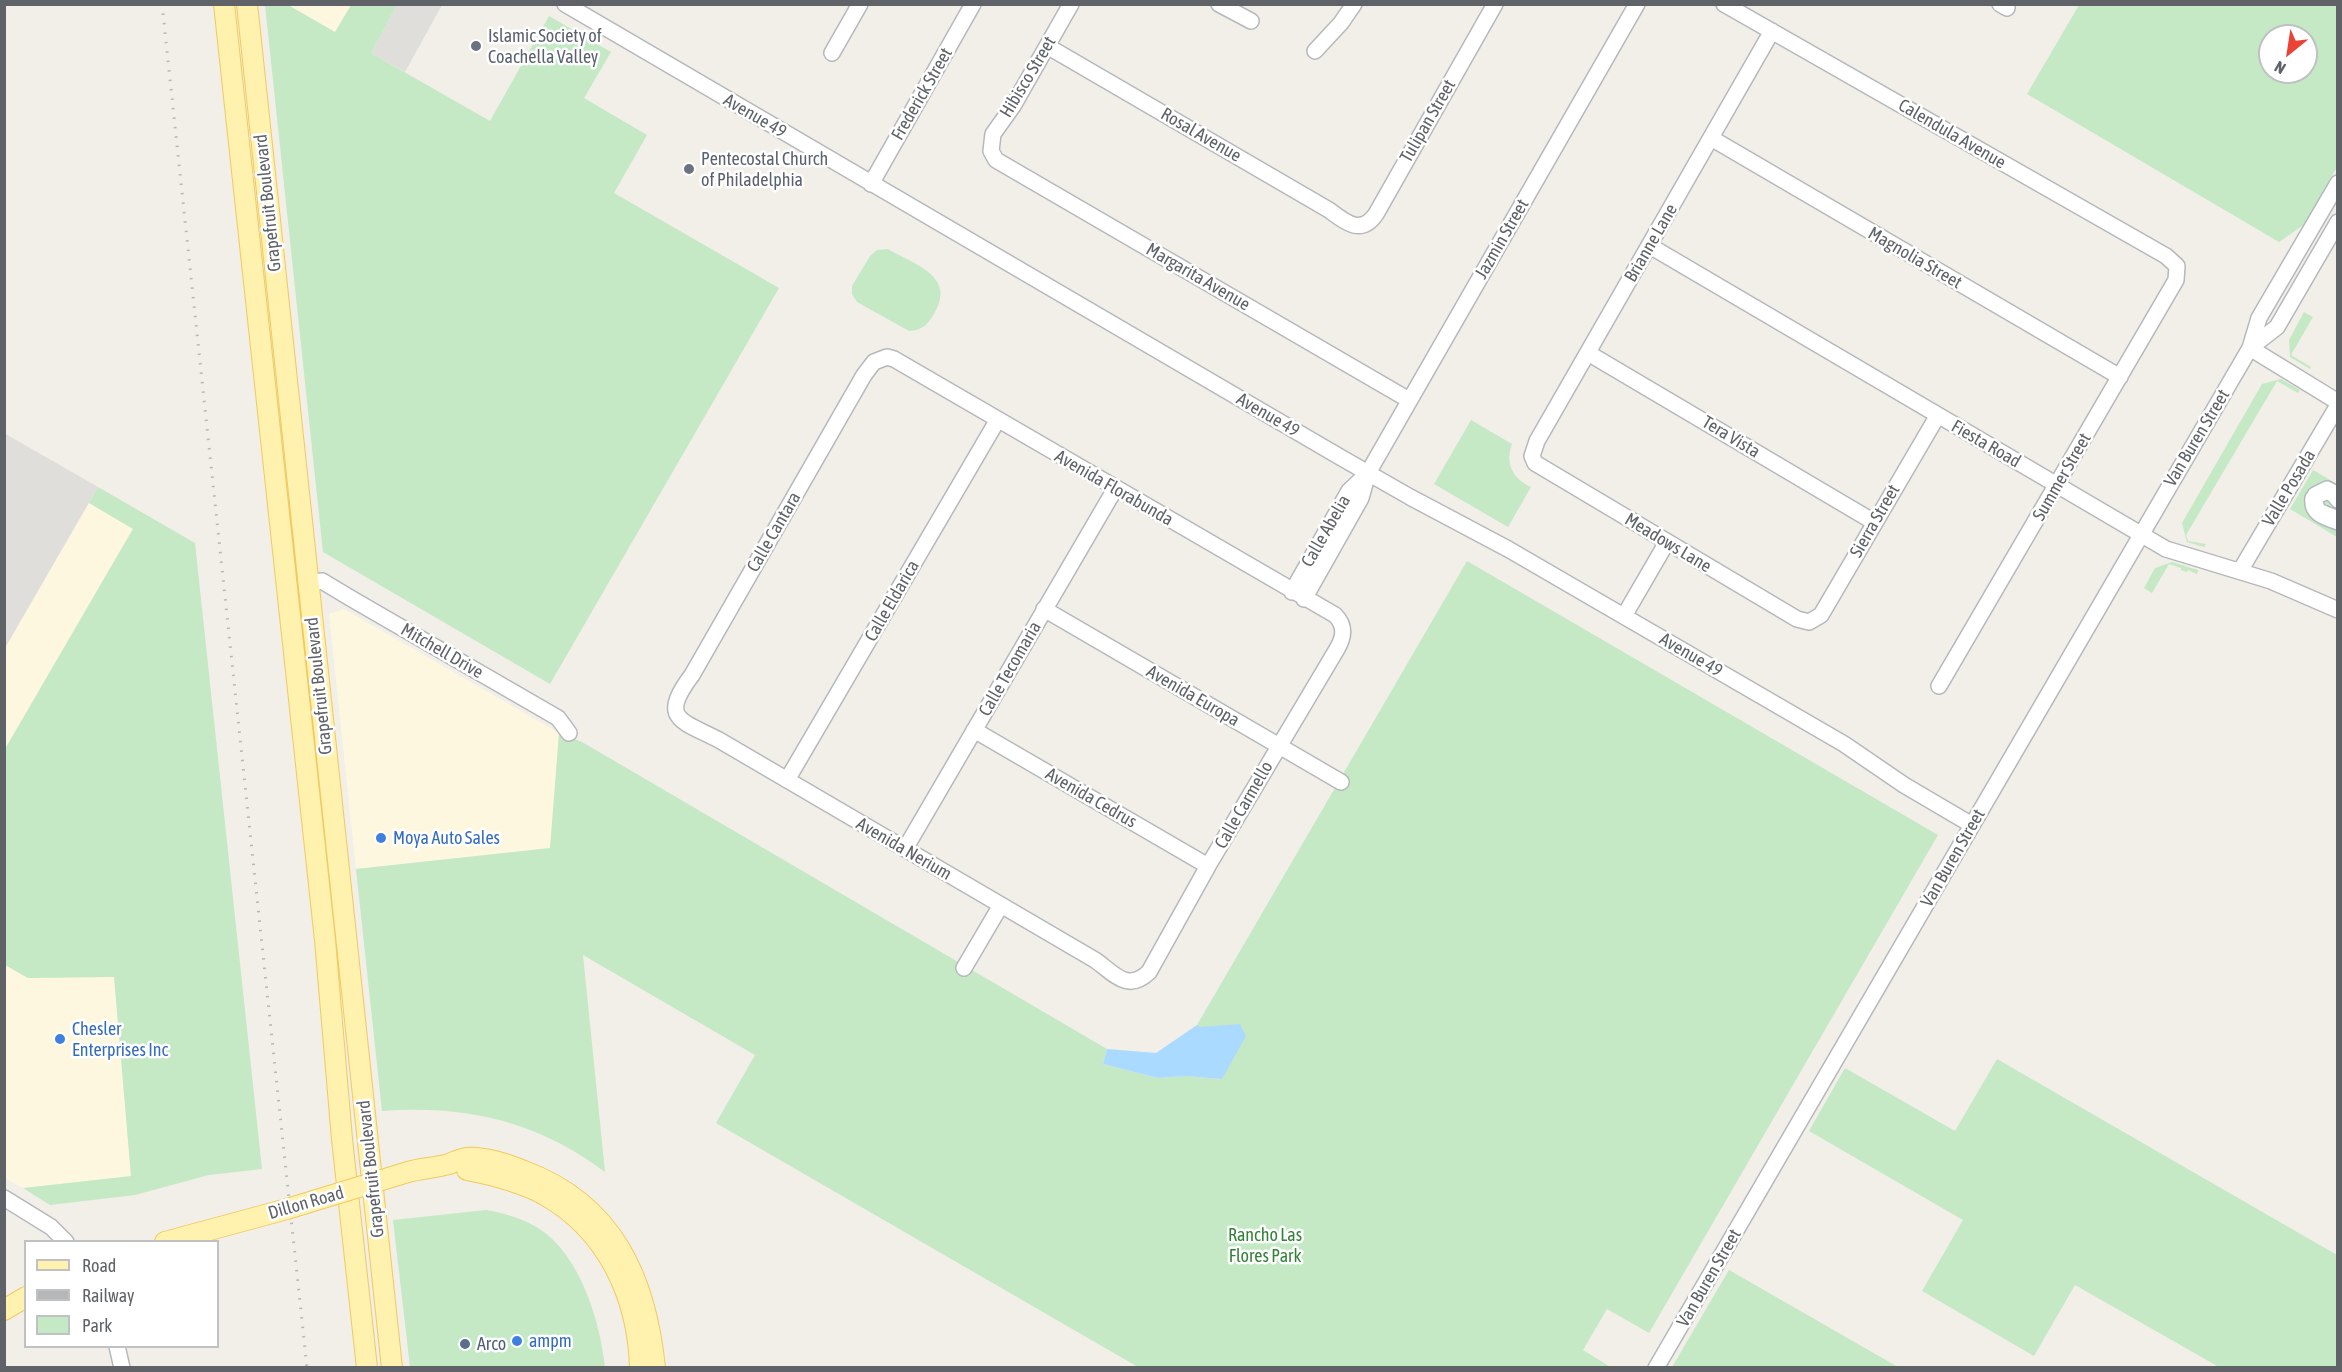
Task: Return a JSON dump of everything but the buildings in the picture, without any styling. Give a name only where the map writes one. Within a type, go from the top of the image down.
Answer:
[{"type":"main road","name":"Grapefruit Boulevard","points":[[224,4],[325,940],[342,1139],[367,1368]]},
{"type":"main road","name":"Grapefruit Boulevard","points":[[246,4],[392,1368]]},
{"type":"main road","points":[[261,343],[274,383],[292,553],[296,569],[308,583]]},
{"type":"main road","name":"Dillon Road","points":[[173,1240],[245,1221],[408,1172],[447,1165],[465,1158],[511,1166],[550,1182],[580,1202],[618,1246],[637,1282],[648,1316],[655,1368]]},
{"type":"main road","name":"Dillon Road","points":[[447,1165],[518,1183],[544,1194],[572,1213],[601,1246],[620,1275],[636,1320],[640,1368]]},
{"type":"main road","points":[[4,1310],[24,1299]]},
{"type":"street","name":"Avenue 49","points":[[565,4],[1368,473],[1508,549],[1844,744],[1904,785],[1972,825]]},
{"type":"street","points":[[832,52],[860,4]]},
{"type":"street","name":"Frederick Street","points":[[871,184],[973,4]]},
{"type":"street","name":"Hibisco Street","points":[[991,151],[993,134],[1013,106],[1071,4]]},
{"type":"street","points":[[1219,4],[1251,21]]},
{"type":"street","points":[[1315,51],[1341,23],[1354,4]]},
{"type":"street","name":"Tulipan Street","points":[[1354,226],[1362,226],[1371,222],[1494,4]]},
{"type":"street","name":"Jazmin Street","points":[[1368,473],[1637,4]]},
{"type":"street","name":"Calendula Avenue","points":[[1724,4],[2166,256],[2177,266]]},
{"type":"street","name":"Brianne Lane","points":[[1532,456],[1537,441],[1772,31]]},
{"type":"street","name":"Rosal Avenue","points":[[1047,46],[1354,226]]},
{"type":"street","name":"Magnolia Street","points":[[1711,138],[2120,377]]},
{"type":"street","name":"Margarita Avenue","points":[[991,151],[996,160],[1004,166],[1409,400]]},
{"type":"street","name":"Van Buren Street","points":[[1656,1368],[2250,348],[2259,318],[2337,183]]},
{"type":"street","name":"Van Buren Street","points":[[2250,348],[2277,327],[2337,222]]},
{"type":"street","name":"Fiesta Road","points":[[1650,246],[2166,549],[2301,592],[2337,610]]},
{"type":"street","name":"Summer Street","points":[[1939,686],[2176,280],[2177,266]]},
{"type":"street","points":[[2250,348],[2337,404]]},
{"type":"street","name":"Tera Vista","points":[[1588,353],[1874,522]]},
{"type":"street","name":"Avenida Florabunda","points":[[880,359],[887,357],[894,359],[997,421],[1335,615],[1343,627]]},
{"type":"street","name":"Calle Cantara","points":[[675,709],[677,695],[692,675],[864,375],[874,362],[880,359]]},
{"type":"street","name":"Valle Posada","points":[[2240,571],[2337,404]]},
{"type":"street","name":"Sierra Street","points":[[1809,622],[1821,615],[1938,415]]},
{"type":"street","name":"Calle Eldarica","points":[[788,780],[997,421]]},
{"type":"street","name":"Meadows Lane","points":[[1532,456],[1535,463],[1543,469],[1797,619],[1809,622]]},
{"type":"street","name":"Calle Abelia","points":[[1298,595],[1361,498],[1368,473]]},
{"type":"street","name":"Calle Tecomaria","points":[[905,849],[1115,489]]},
{"type":"street","points":[[2337,495],[2327,489],[2315,495],[2327,492],[2334,495],[2337,500]]},
{"type":"street","points":[[1624,616],[1666,542]]},
{"type":"street","name":"Mitchell Drive","points":[[308,583],[322,581],[558,718],[569,733]]},
{"type":"street","name":"Avenida Europa","points":[[1044,609],[1341,782]]},
{"type":"street","name":"Calle Carmello","points":[[1138,980],[1149,972],[1208,866],[1337,649],[1343,627]]},
{"type":"street","name":"Avenida Nerium","points":[[675,709],[683,723],[719,740],[788,780],[1095,960],[1123,980],[1131,982],[1138,980]]},
{"type":"street","name":"Avenida Cedrus","points":[[974,730],[1208,866]]},
{"type":"street","points":[[964,968],[1001,905]]},
{"type":"street","points":[[4,1198],[51,1227],[64,1240]]},
{"type":"street","points":[[117,1348],[122,1368]]},
{"type":"shaded area","points":[[288,5],[351,5],[335,32]]},
{"type":"shaded area","points":[[397,5],[442,5],[405,72],[371,53]]},
{"type":"shaded area","points":[[4,433],[98,487],[5,648],[4,648]]},
{"type":"shaded area","points":[[89,503],[133,528],[5,749],[5,648]]},
{"type":"shaded area","points":[[344,609],[559,733],[551,848],[356,869],[329,614]]},
{"type":"shaded area","points":[[5,965],[28,978],[114,976],[131,1177],[23,1188],[5,1178]]},
{"type":"green space","points":[[265,5],[288,5],[335,32],[351,5],[397,5],[371,53],[490,121],[549,16],[611,52],[584,98],[647,135],[614,193],[779,288],[550,684],[323,552]]},
{"type":"green space","points":[[2079,5],[2337,5],[2337,167],[2305,224],[2279,242],[2027,94]]},
{"type":"green space","points":[[888,249],[930,273],[937,281],[940,301],[927,324],[921,328],[909,331],[857,302],[852,294],[852,286],[870,256],[877,250]]},
{"type":"green space","points":[[2304,312],[2313,317],[2291,355],[2311,367],[2310,369],[2290,357],[2289,340]]},
{"type":"green space","points":[[2281,379],[2300,390],[2298,393],[2277,381],[2186,535],[2188,541],[2206,544],[2204,547],[2187,542],[2182,523],[2262,384]]},
{"type":"green space","points":[[1471,420],[1512,444],[1509,457],[1512,469],[1524,484],[1531,487],[1508,527],[1434,484]]},
{"type":"green space","points":[[2313,470],[2337,484],[2337,537],[2290,509]]},
{"type":"green space","points":[[98,487],[195,543],[262,1169],[209,1175],[135,1195],[50,1205],[23,1188],[131,1176],[114,977],[28,978],[5,965],[5,749],[133,529],[89,503]]},
{"type":"green space","name":"Rancho Las Flores Park","points":[[1467,561],[1938,835],[1649,1333],[1607,1309],[1583,1350],[1612,1368],[1138,1367],[716,1123],[755,1055],[583,955],[605,1172],[553,1140],[499,1120],[443,1111],[382,1111],[356,869],[550,848],[559,733],[582,742],[1107,1049],[1103,1064],[1158,1078],[1186,1076],[1222,1079],[1197,1025]]},
{"type":"green space","points":[[2172,562],[2198,570],[2197,574],[2169,564],[2152,593],[2144,588],[2155,568]]},
{"type":"green space","points":[[1997,1059],[2337,1255],[2337,1367],[2219,1367],[2075,1285],[2034,1356],[1922,1291],[1963,1220],[1809,1131],[1845,1068],[1955,1131]]},
{"type":"green space","points":[[486,1210],[513,1216],[532,1224],[553,1240],[565,1254],[576,1271],[593,1310],[605,1367],[410,1367],[393,1220]]},
{"type":"green space","points":[[1729,1270],[1898,1367],[1672,1367]]},
{"type":"water","points":[[1240,1024],[1246,1036],[1222,1079],[1186,1076],[1158,1078],[1103,1064],[1107,1049],[1156,1053],[1197,1025],[1200,1027]]},
{"type":"railway","points":[[162,4],[307,1368]]},
{"type":"place","name":"Islamic Society of Coachella Valley","points":[[476,46]]},
{"type":"place","name":"Pentecostal Church of Philadelphia","points":[[689,169]]},
{"type":"place","name":"Moya Auto Sales","points":[[381,838]]},
{"type":"place","name":"Chesler Enterprises Inc","points":[[60,1039]]},
{"type":"place","name":"ampm","points":[[517,1341]]},
{"type":"place","name":"Arco","points":[[465,1344]]}]
